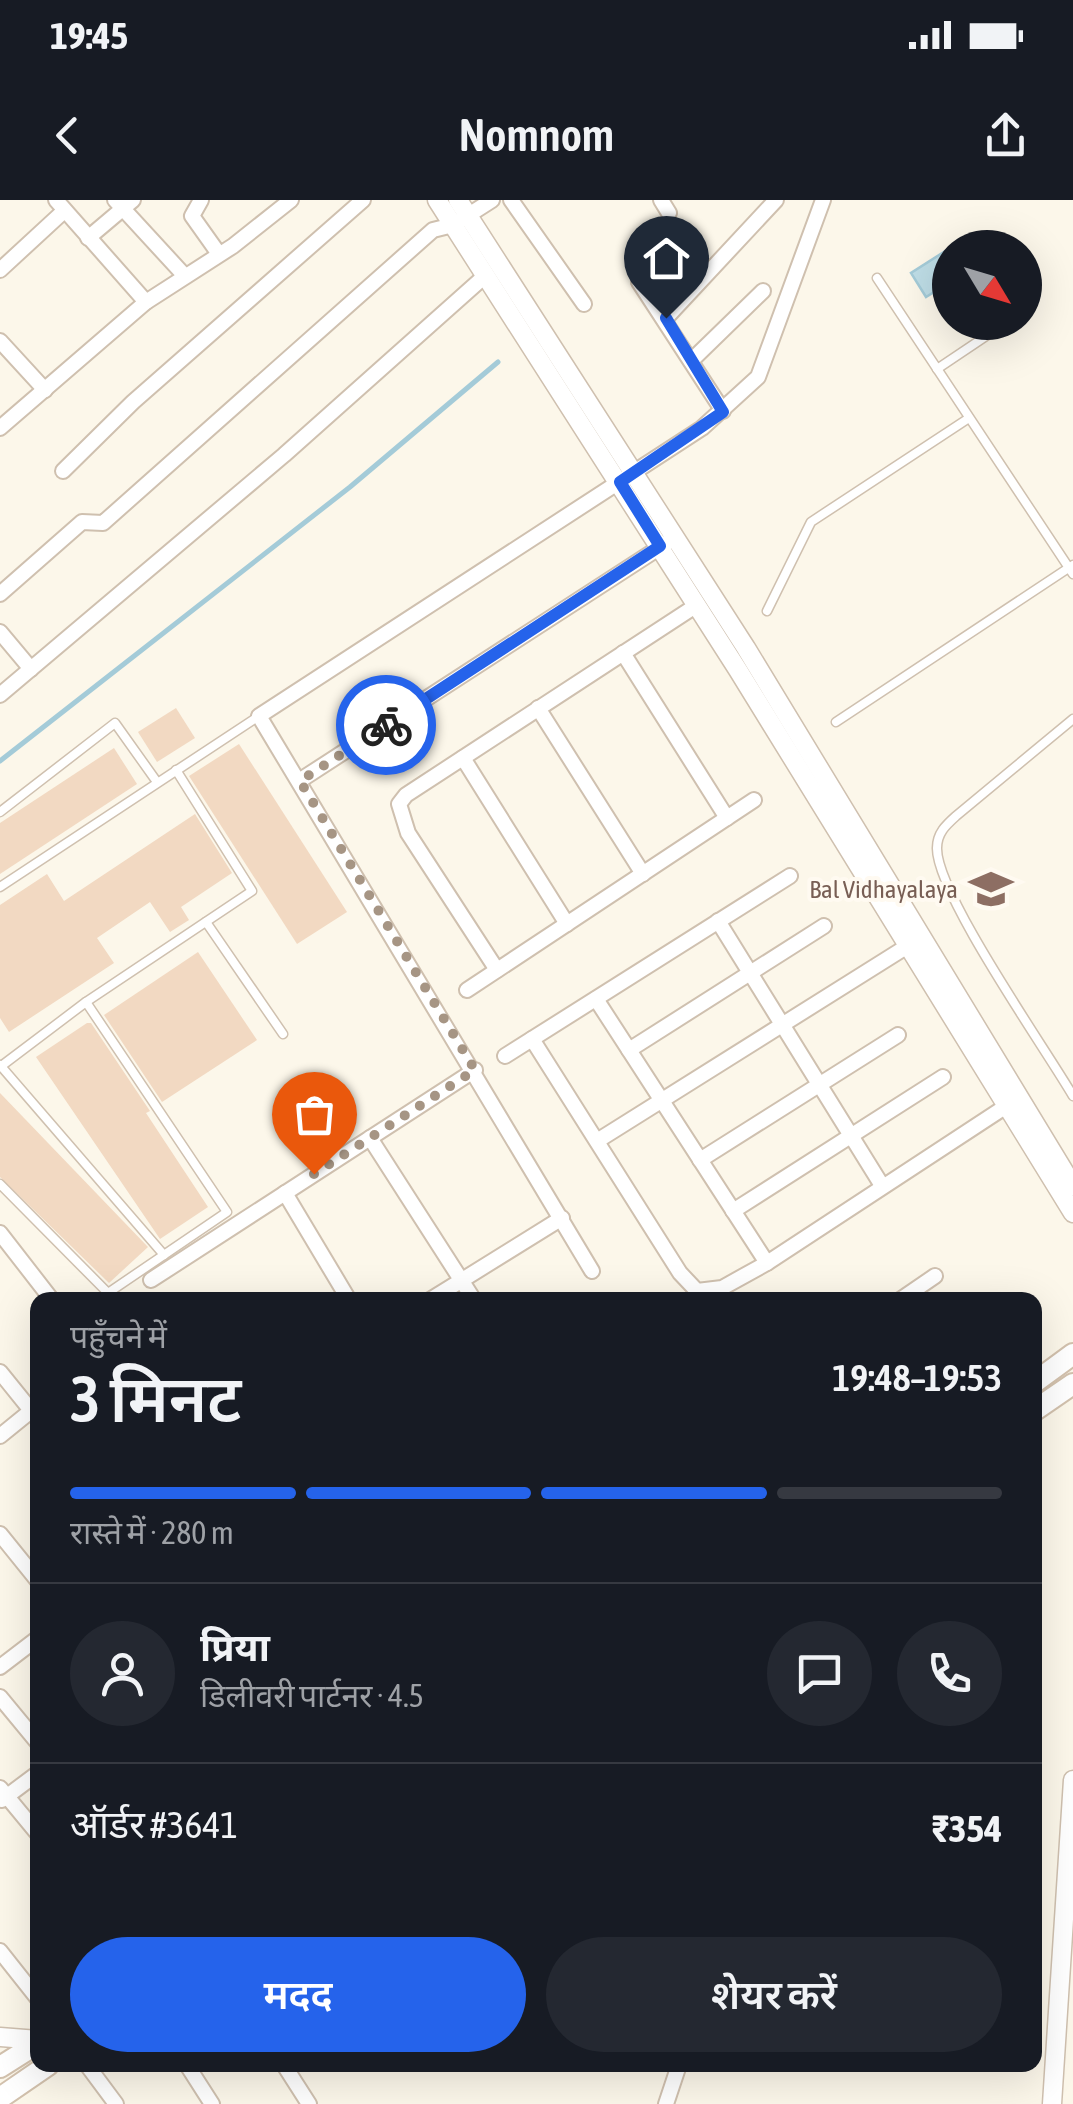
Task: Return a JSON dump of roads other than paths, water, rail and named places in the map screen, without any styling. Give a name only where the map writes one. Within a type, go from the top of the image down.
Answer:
[{"type":"main road","points":[[1042,1377],[1073,1354]]},
{"type":"main road","points":[[1042,1405],[1073,1384]]},
{"type":"main road","points":[[0,2068],[30,2047]]},
{"type":"main road","points":[[7,2093],[38,2072]]},
{"type":"street","points":[[201,200],[192,216],[219,254]]},
{"type":"street","points":[[0,428],[146,302],[291,200]]},
{"type":"street","points":[[63,471],[133,402],[363,200]]},
{"type":"street","points":[[437,200],[459,214],[627,478],[1013,1101],[1073,1213]]},
{"type":"street","points":[[0,594],[82,522],[102,523],[433,230],[492,200]]},
{"type":"street","points":[[511,200],[584,304]]},
{"type":"street","points":[[666,318],[776,200]]},
{"type":"street","points":[[592,1271],[475,1070],[259,716],[723,412],[758,377],[824,200]]},
{"type":"street","points":[[88,238],[123,203],[184,275]]},
{"type":"street","points":[[0,270],[60,205],[146,302]]},
{"type":"street","points":[[459,214],[486,275],[627,478]]},
{"type":"street","points":[[0,695],[284,456],[486,275]]},
{"type":"street","points":[[639,282],[666,318],[723,412]]},
{"type":"street","points":[[691,360],[763,291]]},
{"type":"street","points":[[0,342],[45,390]]},
{"type":"street","points":[[667,542],[697,605],[915,941]]},
{"type":"street","points":[[300,781],[667,542]]},
{"type":"street","points":[[497,970],[400,817],[399,804],[406,795],[697,605]]},
{"type":"street","points":[[0,632],[32,669]]},
{"type":"street","points":[[623,653],[727,818]]},
{"type":"street","points":[[538,708],[642,874]]},
{"type":"street","points":[[463,758],[567,924]]},
{"type":"street","points":[[467,990],[754,800]]},
{"type":"street","points":[[505,1056],[790,876]]},
{"type":"street","points":[[718,921],[882,1184]]},
{"type":"street","points":[[629,1050],[824,926]]},
{"type":"street","points":[[597,1141],[915,941]]},
{"type":"street","points":[[596,999],[767,1263]]},
{"type":"street","points":[[700,1160],[898,1036]]},
{"type":"street","points":[[532,1039],[680,1273],[698,1291],[722,1288],[767,1263],[1013,1101]]},
{"type":"street","points":[[151,1280],[475,1070]]},
{"type":"street","points":[[733,1211],[942,1077]]},
{"type":"street","points":[[1013,1101],[1073,1186]]},
{"type":"street","points":[[370,1138],[469,1292]]},
{"type":"street","points":[[286,1193],[344,1292]]},
{"type":"street","points":[[443,1292],[562,1218]]},
{"type":"street","points":[[0,1233],[46,1292]]},
{"type":"street","points":[[912,1292],[935,1276]]},
{"type":"street","points":[[0,1372],[30,1406]]},
{"type":"street","points":[[0,1436],[30,1415]]},
{"type":"street","points":[[0,1534],[30,1571]]},
{"type":"street","points":[[0,1667],[30,1644]]},
{"type":"street","points":[[0,1697],[30,1733]]},
{"type":"street","points":[[30,1778],[2,1795],[30,1825]]},
{"type":"street","points":[[1052,2104],[1073,1780]]},
{"type":"street","points":[[0,1951],[30,1988]]},
{"type":"street","points":[[0,2037],[30,2041]]},
{"type":"street","points":[[0,2068],[7,2093]]},
{"type":"street","points":[[93,2072],[116,2104]]},
{"type":"street","points":[[191,2072],[212,2104]]},
{"type":"street","points":[[288,2072],[309,2104]]},
{"type":"street","points":[[652,2104],[668,2098],[677,2072]]},
{"type":"lane","points":[[836,722],[1072,569],[876,278]]},
{"type":"lane","points":[[937,369],[980,340]]},
{"type":"lane","points":[[767,611],[812,522],[969,418]]},
{"type":"lane","points":[[0,886],[259,716]]},
{"type":"lane","points":[[1073,718],[941,830],[937,845],[939,869],[949,893],[1073,1096]]},
{"type":"lane","points":[[0,812],[115,723],[157,782]]},
{"type":"lane","points":[[164,1255],[0,1066],[86,1002],[252,891],[176,770]]},
{"type":"lane","points":[[206,922],[282,1034]]},
{"type":"lane","points":[[86,1002],[227,1212],[109,1292]]},
{"type":"lane","points":[[0,1184],[107,1292]]},
{"type":"water","points":[[932,260],[932,293],[926,297],[911,273]]},
{"type":"waterway","points":[[0,761],[350,487],[498,362]]},
{"type":"place","name":"Bal Vidhayalaya","points":[[991,889]]}]
